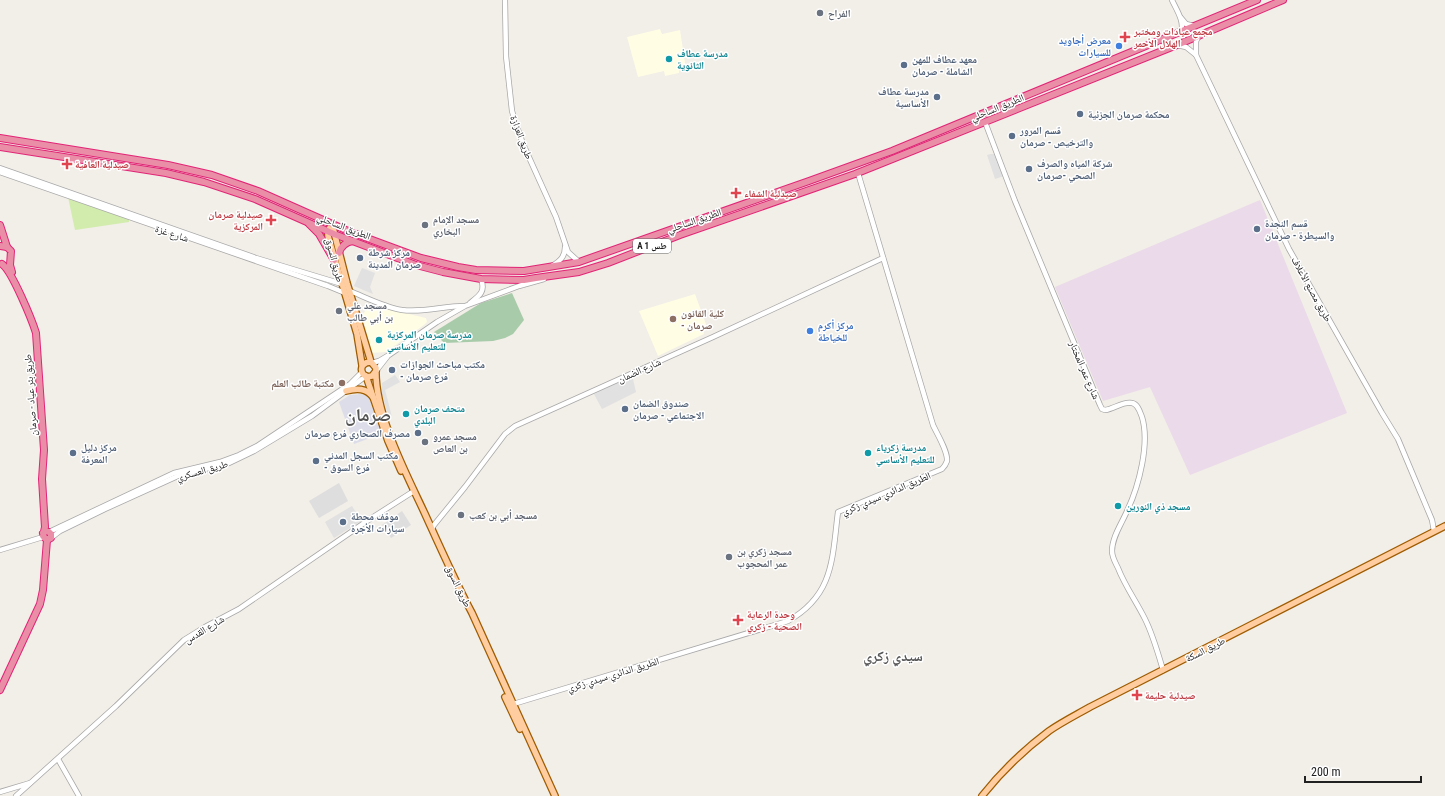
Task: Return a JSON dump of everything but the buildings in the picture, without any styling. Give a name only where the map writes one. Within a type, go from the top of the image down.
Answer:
[{"type":"highway","name":"الطريق الساحلي","points":[[0,138],[168,165],[218,177],[258,191],[332,224],[413,255],[458,267],[508,272],[579,262],[892,151],[1257,0]]},
{"type":"highway","name":"الطريق الساحلي","points":[[0,147],[174,175],[216,186],[255,199],[331,233],[416,265],[480,279],[524,280],[579,272],[608,263],[680,235],[858,173],[1177,45],[1283,0]]},
{"type":"highway","points":[[255,199],[258,191]]},
{"type":"highway","points":[[762,198],[765,206]]},
{"type":"highway","points":[[308,223],[319,234],[334,260]]},
{"type":"highway","points":[[0,225],[7,247],[0,246]]},
{"type":"highway","points":[[339,253],[340,249],[346,243],[354,241]]},
{"type":"highway","name":"طريق بئر عياد - صرمان","points":[[0,690],[40,604],[44,585],[47,536],[47,445],[39,337],[34,319],[12,270],[10,259],[11,253],[7,247]]},
{"type":"highway","points":[[1,263],[7,263],[10,259]]},
{"type":"highway","name":"طريق بئر عياد - صرمان","points":[[1,263],[9,271],[32,321],[36,338],[44,450],[42,479],[45,527],[47,536]]},
{"type":"main road","name":"طريق السوق","points":[[332,224],[331,233],[334,260],[344,283],[372,362]]},
{"type":"main road","name":"طريق السوق","points":[[331,233],[339,253],[344,283]]},
{"type":"main road","name":"طريق السوق","points":[[347,292],[357,334],[362,365]]},
{"type":"main road","points":[[366,362],[372,362],[375,366],[376,372],[372,376],[364,374],[362,365],[366,362]]},
{"type":"main road","name":"طريق السوق","points":[[376,372],[376,384],[387,427],[413,492],[472,613],[551,796]]},
{"type":"main road","name":"طريق السوق","points":[[364,374],[374,398],[388,441],[555,796]]},
{"type":"main road","points":[[346,391],[357,389],[366,391],[374,398]]},
{"type":"main road","name":"طريق السكة","points":[[982,796],[1000,776],[1050,731],[1090,707],[1443,527]]},
{"type":"street","name":"طريق العزازة","points":[[505,0],[506,56],[515,121],[523,144],[556,217],[564,243],[569,254],[579,262]]},
{"type":"street","points":[[1172,0],[1182,25],[1181,32]]},
{"type":"street","points":[[1178,15],[1186,24],[1194,26]]},
{"type":"street","points":[[1196,55],[1196,41],[1202,34]]},
{"type":"street","points":[[1177,45],[1186,47],[1196,55]]},
{"type":"street","name":"طريق مصنع الأعلاف","points":[[1196,55],[1289,249],[1398,439],[1432,520],[1434,531]]},
{"type":"street","name":"شارع عمر المختار","points":[[985,122],[1018,208],[1102,409],[1106,410],[1127,403],[1135,404],[1144,422],[1146,441],[1136,486],[1130,505],[1115,538],[1112,551],[1124,582],[1150,631],[1163,670]]},
{"type":"street","name":"شارع غزة","points":[[0,168],[256,258],[344,283]]},
{"type":"street","name":"شارع غزة","points":[[0,172],[392,308],[404,310],[441,309],[466,305]]},
{"type":"street","name":"الطريق الدائري سيدي زكري","points":[[511,704],[788,621],[807,608],[820,593],[824,585],[830,571],[838,512],[942,469],[947,462],[946,454],[933,425],[858,173]]},
{"type":"street","points":[[551,267],[564,256],[564,243]]},
{"type":"street","name":"شارع الضمان","points":[[432,529],[505,434],[515,426],[713,337],[883,258]]},
{"type":"street","points":[[466,305],[551,276]]},
{"type":"street","points":[[372,362],[379,361],[389,355],[481,294],[480,279]]},
{"type":"street","points":[[376,372],[389,355]]},
{"type":"street","name":"طريق العسكري","points":[[47,536],[174,473],[220,462],[251,449],[364,374]]},
{"type":"street","name":"طريق العسكري","points":[[47,536],[180,475],[229,463],[254,451],[312,416],[346,391],[364,374]]},
{"type":"street","name":"شارع القدس","points":[[16,796],[116,706],[184,640],[239,609],[360,525],[413,492]]},
{"type":"street","points":[[427,518],[438,520]]},
{"type":"street","name":"طريق مصنع الأعلاف","points":[[1432,520],[1443,527]]},
{"type":"street","points":[[0,550],[47,536]]},
{"type":"street","points":[[58,758],[79,796]]},
{"type":"street","points":[[0,792],[32,782]]},
{"type":"shaded area","points":[[660,29],[662,34],[680,30],[686,69],[679,70],[679,73],[665,76],[664,71],[638,77],[627,37]]},
{"type":"shaded area","points":[[995,154],[1004,176],[995,179],[987,155]]},
{"type":"shaded area","points":[[1260,200],[1347,413],[1190,475],[1150,387],[1103,401],[1055,287]]},
{"type":"shaded area","points":[[362,268],[375,273],[370,287],[373,294],[354,286]]},
{"type":"shaded area","name":"كلية القانون - صرمان","points":[[695,294],[707,327],[703,328],[704,334],[658,356],[639,311]]},
{"type":"shaded area","points":[[388,309],[426,318],[427,322],[386,352],[372,353],[362,315],[366,310]]},
{"type":"shaded area","points":[[395,375],[400,382],[385,390],[392,417],[389,418],[382,394],[382,383]]},
{"type":"shaded area","points":[[632,375],[636,392],[602,409],[594,394]]},
{"type":"shaded area","points":[[361,394],[370,396],[383,433],[354,444],[339,402],[350,395]]},
{"type":"shaded area","points":[[339,483],[348,501],[319,518],[309,501]]},
{"type":"shaded area","name":"موقف محطة سيارات الأجرة","points":[[352,506],[361,521],[334,538],[325,522]]},
{"type":"shaded area","points":[[402,511],[411,525],[391,538],[382,525]]},
{"type":"green space","points":[[68,197],[129,219],[129,222],[75,230]]},
{"type":"green space","points":[[512,293],[524,320],[513,334],[505,338],[493,341],[444,343],[434,332],[481,303]]},
{"type":"place","name":"الفراح","points":[[820,13]]},
{"type":"place","name":"مجمع عيادات ومختبر الهلال الأحمر","points":[[1125,37]]},
{"type":"place","name":"معرض أجاويد للسيارات","points":[[1119,46]]},
{"type":"place","name":"مدرسة عطاف الثانوية","points":[[669,59]]},
{"type":"place","name":"معهد عطاف للمهن الشاملة - صرمان","points":[[904,65]]},
{"type":"place","name":"مدرسة عطاف الأساسية","points":[[937,97]]},
{"type":"place","name":"محكمة صرمان الجزئية","points":[[1080,114]]},
{"type":"place","name":"قسم المرور والترخيص - صرمان","points":[[1012,136]]},
{"type":"place","name":"صيدلية العافية","points":[[67,164]]},
{"type":"place","name":"شركة المياه والصرف الصحي -صرمان","points":[[1029,169]]},
{"type":"place","name":"صيدلية الشفاء","points":[[736,193]]},
{"type":"place","name":"صيدلية صرمان المركزية","points":[[271,220]]},
{"type":"place","name":"مسجد الإمام البخاري","points":[[425,225]]},
{"type":"place","name":"قسم النجدة والسيطرة - صرمان","points":[[1257,229]]},
{"type":"place","name":"مركز شرطة صرمان المدينة","points":[[360,258]]},
{"type":"place","name":"مسجد علي بن أبي طالب","points":[[339,311]]},
{"type":"place","name":"كلية القانون - صرمان","points":[[673,319]]},
{"type":"place","name":"مركز أكرم للخياطة","points":[[810,331]]},
{"type":"place","name":"مدرسة صرمان المركزية للتعليم الأساسي","points":[[379,340]]},
{"type":"place","name":"مكتب مباحث الجوازات - فرع صرمان","points":[[392,370]]},
{"type":"place","name":"مكتبة طالب العلم","points":[[342,383]]},
{"type":"place","name":"صندوق الضمان الاجتماعي - صرمان","points":[[625,409]]},
{"type":"place","name":"متحف صرمان البلدي","points":[[406,414]]},
{"type":"place","name":"مصرف الصحاري فرع صرمان","points":[[418,433]]},
{"type":"place","name":"مسجد عمرو بن العاص","points":[[425,442]]},
{"type":"place","name":"مركز دليل المعرفة","points":[[73,453]]},
{"type":"place","name":"مدرسة زكرياء للتعليم الأساسي","points":[[868,453]]},
{"type":"place","name":"مكتب السجل المدني - فرع السوق","points":[[316,461]]},
{"type":"place","name":"مسجد ذي النورين","points":[[1118,506]]},
{"type":"place","name":"مسجد أبي بن كعب","points":[[461,515]]},
{"type":"place","name":"موقف محطة سيارات الأجرة","points":[[343,522]]},
{"type":"place","name":"مسجد زكري بن عمر المحجوب","points":[[729,557]]},
{"type":"place","name":"وحدة الرعاية الصحية - زكري","points":[[738,620]]},
{"type":"place","name":"صيدلية حليمة","points":[[1137,695]]},
{"type":"district","name":"صرمان","points":[[368,415]]},
{"type":"district","name":"سيدي زكري","points":[[893,656]]}]
